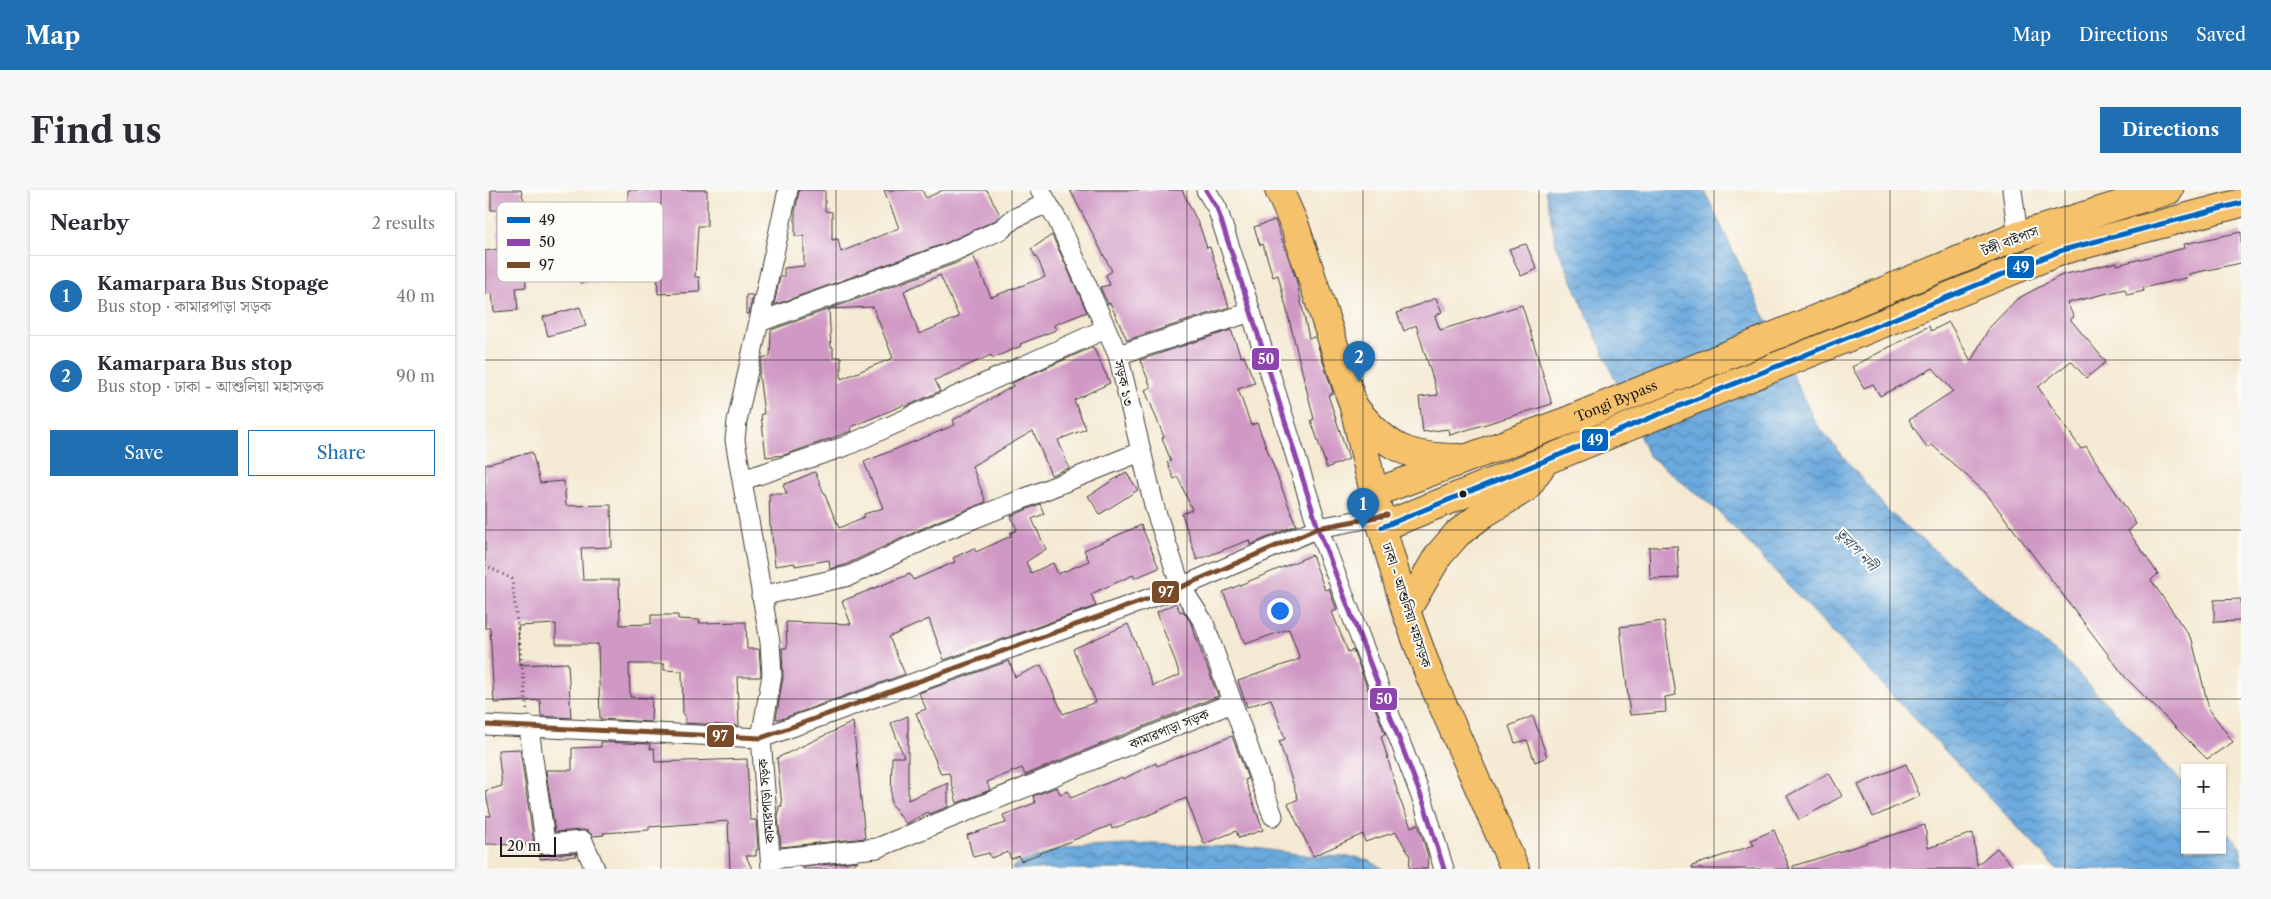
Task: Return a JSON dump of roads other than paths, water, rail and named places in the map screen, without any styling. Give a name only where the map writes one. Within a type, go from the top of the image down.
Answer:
[{"type":"main road","name":"ঢাকা - আশুলিয়া মহাসড়ক","points":[[1279,190],[1295,226],[1354,407],[1407,611],[1429,674],[1515,869]]},
{"type":"main road","name":"টঙ্গী বাইপাস","points":[[1855,304],[2018,236],[2169,190]]},
{"type":"main road","points":[[1381,512],[1544,461],[2063,250],[2241,203]]},
{"type":"main road","name":"Tongi Bypass","points":[[1381,512],[1470,458],[1572,419],[1855,304]]},
{"type":"main road","points":[[1354,407],[1369,425],[1388,442],[1408,452],[1431,458],[1470,458]]},
{"type":"main road","points":[[1407,611],[1438,556],[1457,534],[1483,514],[1526,488],[1544,461]]},
{"type":"street","name":"কামারপাড়া সড়ক","points":[[788,190],[737,421],[735,440],[770,642],[772,674],[761,738],[771,864],[877,848],[1232,703]]},
{"type":"street","points":[[1206,190],[1217,208],[1318,528],[1424,804],[1444,869]]},
{"type":"street","points":[[2012,190],[2012,203],[2018,236]]},
{"type":"street","points":[[759,322],[950,253],[1001,229],[1043,196]]},
{"type":"street","name":"সড়ক ১৩","points":[[1043,196],[1058,221],[1117,355],[1155,509],[1181,587],[1204,623],[1273,816]]},
{"type":"street","points":[[1117,355],[1251,312]]},
{"type":"street","points":[[743,480],[846,446],[1105,328]]},
{"type":"street","points":[[761,596],[849,576],[943,531],[1140,452]]},
{"type":"street","points":[[485,725],[761,738],[1181,587],[1318,528],[1381,512]]},
{"type":"street","points":[[529,726],[533,772],[542,811],[545,844],[583,841],[595,869]]},
{"type":"water","name":"তুরাগ নদী","points":[[1545,190],[1704,190],[1815,422],[1888,511],[2064,659],[2181,781],[2181,854],[2226,854],[2226,829],[2241,848],[2241,869],[2057,869],[1718,511],[1648,455],[1556,244]]},
{"type":"water","points":[[1153,844],[1255,848],[1312,856],[1356,857],[1370,861],[1384,869],[1011,869],[1019,863],[1065,848]]},
{"type":"place","name":"Kamarpara Bus stop","points":[[1359,382]]},
{"type":"place","name":"Kamarpara Bus Stopage","points":[[1363,529]]}]
